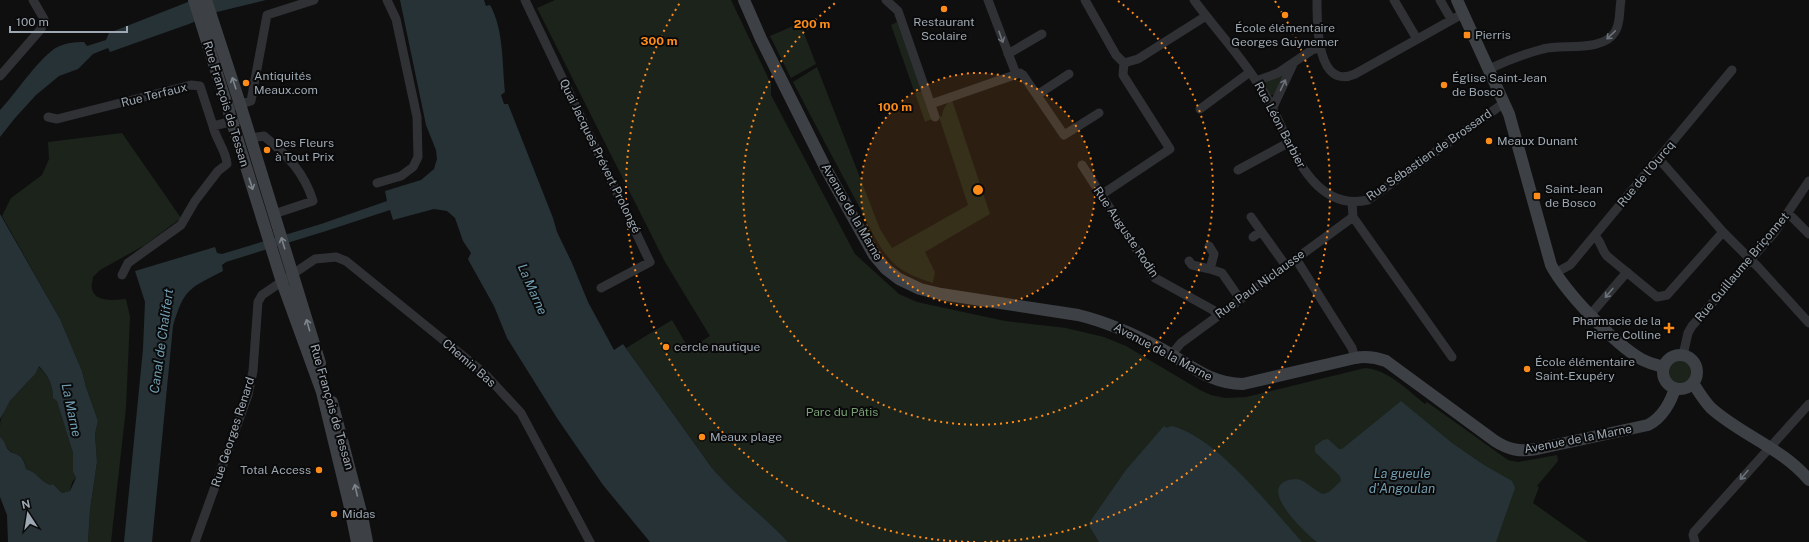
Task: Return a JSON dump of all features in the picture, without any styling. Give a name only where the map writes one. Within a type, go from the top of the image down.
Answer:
[{"type":"street","points":[[0,76],[41,29],[44,19],[33,0]]},
{"type":"street","name":"Rue François de Tessan","points":[[194,0],[282,282],[322,392],[357,542]]},
{"type":"street","name":"Rue François de Tessan","points":[[206,0],[245,118],[338,421],[367,542]]},
{"type":"street","points":[[228,108],[251,101],[267,15],[314,0]]},
{"type":"street","points":[[377,183],[401,176],[413,167],[418,157],[417,117],[396,19],[387,0]]},
{"type":"street","name":"Quai Jacques Prévert Prolongé","points":[[525,0],[650,262],[601,288]]},
{"type":"street","name":"Avenue de la Marne","points":[[744,0],[761,39],[826,169],[874,255],[891,273],[909,285],[932,293],[1098,320],[1117,327],[1171,354],[1211,378],[1230,384],[1243,384],[1355,358],[1373,357],[1386,361],[1495,441],[1508,448],[1520,451],[1544,448],[1648,425],[1659,417],[1665,410],[1675,388]]},
{"type":"street","points":[[886,0],[898,11],[935,117]]},
{"type":"street","points":[[988,0],[1016,74]]},
{"type":"street","points":[[1085,0],[1116,55],[1124,63],[1123,75],[1170,149],[1101,194]]},
{"type":"street","name":"Rue Léon Barbier","points":[[1194,0],[1256,81],[1272,108],[1294,156],[1313,182],[1328,193],[1352,202]]},
{"type":"street","points":[[1317,0],[1320,48],[1323,58],[1332,73],[1343,77],[1355,74],[1464,13]]},
{"type":"street","points":[[1394,0],[1417,39]]},
{"type":"street","points":[[1440,0],[1451,20]]},
{"type":"street","points":[[1457,0],[1504,103],[1555,273],[1568,290],[1619,342],[1638,357],[1651,364],[1664,367]]},
{"type":"street","points":[[1488,69],[1544,49],[1603,42],[1616,32],[1620,22],[1619,11],[1621,0]]},
{"type":"street","points":[[1124,63],[1138,59],[1206,16]]},
{"type":"street","points":[[1008,54],[1042,34]]},
{"type":"street","points":[[1256,81],[1278,73],[1315,49],[1320,48]]},
{"type":"street","points":[[1272,108],[1293,63]]},
{"type":"street","name":"Rue de l'Ourcq","points":[[1555,273],[1570,265],[1732,70]]},
{"type":"street","points":[[1200,109],[1250,72]]},
{"type":"street","points":[[931,104],[1016,74],[1024,75],[1064,135],[1099,113]]},
{"type":"street","points":[[1037,95],[1069,74]]},
{"type":"street","name":"Rue Terfaux","points":[[48,117],[57,119],[191,85],[200,86],[213,126]]},
{"type":"street","name":"Rue Sébastien de Brossard","points":[[1352,202],[1368,200],[1504,103]]},
{"type":"street","points":[[122,275],[128,263],[181,225],[195,201],[218,171],[227,164],[226,155],[215,137],[213,126],[245,118]]},
{"type":"street","points":[[251,138],[264,136],[281,150],[290,160],[309,188],[313,201],[276,218]]},
{"type":"street","points":[[1238,170],[1288,143]]},
{"type":"street","points":[[1659,159],[1723,232],[1809,323]]},
{"type":"street","name":"Rue Auguste Rodin","points":[[1082,165],[1155,278],[1213,310],[1217,316]]},
{"type":"street","name":"Rue Guillaume Briçonnet","points":[[1683,355],[1688,333],[1692,326],[1774,233],[1809,181]]},
{"type":"street","points":[[1352,202],[1353,217],[1452,357]]},
{"type":"street","points":[[1788,213],[1809,234]]},
{"type":"street","points":[[1251,217],[1286,266]]},
{"type":"street","name":"Rue Paul Niclausse","points":[[1171,354],[1181,343],[1353,217]]},
{"type":"street","points":[[1253,237],[1261,231]]},
{"type":"street","points":[[1595,236],[1601,242],[1604,252],[1657,297],[1667,295],[1723,232]]},
{"type":"street","points":[[1208,246],[1214,254],[1210,269]]},
{"type":"street","name":"Chemin Bas","points":[[282,282],[291,268],[316,260],[336,257],[346,261],[484,373],[521,413],[590,542]]},
{"type":"street","points":[[1296,259],[1352,348],[1355,358]]},
{"type":"street","points":[[1189,261],[1192,265],[1222,273],[1240,299]]},
{"type":"street","points":[[1591,314],[1627,272]]},
{"type":"street","name":"Rue Georges Renard","points":[[195,542],[248,395],[254,371],[258,302],[262,296],[282,282]]},
{"type":"street","points":[[1683,355],[1690,358],[1696,367],[1697,374],[1693,383],[1685,388],[1675,388],[1669,385],[1665,380],[1663,373],[1664,367],[1670,358],[1683,355]]},
{"type":"street","points":[[1693,383],[1712,408],[1770,446],[1809,480]]},
{"type":"street","points":[[1695,542],[1693,539],[1694,532],[1809,404]]},
{"type":"green space","name":"Parc du Pâtis","points":[[555,0],[731,0],[771,84],[771,95],[855,254],[899,294],[917,302],[1005,321],[1066,328],[1104,337],[1126,346],[1200,390],[1211,395],[1225,398],[1246,397],[1365,368],[1382,372],[1425,404],[1427,402],[1508,460],[1518,462],[1557,455],[1558,461],[1537,486],[1539,487],[1533,503],[1588,542],[788,542],[712,468],[626,348],[672,320],[689,349],[710,336],[665,262],[537,8]]},
{"type":"green space","points":[[897,22],[921,89],[914,91],[891,25]]},
{"type":"green space","points":[[800,23],[816,64],[791,78],[770,36]]},
{"type":"green space","points":[[817,67],[880,229],[892,248],[968,205],[939,117],[942,116],[945,107],[952,100],[990,214],[925,252],[935,272],[933,283],[910,275],[898,267],[886,255],[834,161],[793,82]]},
{"type":"green space","points":[[1286,72],[1275,95],[1270,95],[1263,84]]},
{"type":"green space","points":[[922,91],[932,119],[925,122],[915,93]]},
{"type":"green space","points":[[122,133],[181,218],[145,245],[100,270],[93,277],[92,288],[97,297],[106,300],[126,299],[130,317],[126,408],[111,542],[88,542],[90,510],[97,462],[95,434],[98,421],[82,371],[60,319],[2,216],[11,198],[42,175],[49,159],[48,142]]},
{"type":"green space","points":[[1680,359],[1689,362],[1692,371],[1689,380],[1680,383],[1671,380],[1668,371],[1671,362]]},
{"type":"green space","points":[[38,366],[45,373],[51,384],[53,398],[57,400],[73,453],[73,472],[76,478],[72,482],[70,491],[62,493],[53,484],[50,485],[30,470],[26,469],[22,457],[9,450],[0,437],[1,418],[5,409],[34,374]]},
{"type":"water","points":[[193,0],[266,0],[217,12],[189,24],[110,52],[108,48],[93,54],[78,69],[59,76],[36,95],[0,137],[0,110],[40,62],[54,49],[69,43],[84,42],[87,46],[106,40],[109,33]]},
{"type":"water","points":[[400,0],[484,0],[486,6],[490,5],[495,15],[500,36],[505,92],[501,95],[504,104],[508,104],[553,218],[557,232],[588,302],[614,350],[623,344],[712,468],[788,542],[650,542],[603,485],[557,418],[507,338],[494,306],[468,259],[471,253],[463,241],[455,218],[447,211],[434,209],[393,220],[390,210],[226,262],[222,265],[223,271],[203,281],[185,296],[173,326],[152,542],[124,542],[143,349],[145,302],[135,271],[215,247],[217,253],[222,254],[321,224],[387,201],[385,191],[421,180],[434,169],[437,159],[436,150],[426,125]]},
{"type":"water","name":"La Marne","points":[[0,214],[60,319],[82,371],[98,421],[95,434],[97,462],[90,510],[88,542],[8,542],[7,515],[0,497],[0,437],[12,453],[20,456],[26,469],[33,472],[50,485],[53,484],[62,493],[70,491],[76,478],[73,472],[73,453],[57,401],[53,398],[49,380],[39,366],[35,374],[10,401],[0,419]]},
{"type":"water","name":"La gueule d'Angoulan","points":[[1401,401],[1452,443],[1484,465],[1512,481],[1515,488],[1496,542],[1317,542],[1302,528],[1285,508],[1279,498],[1278,489],[1283,482],[1296,479],[1306,483],[1323,494],[1329,492],[1341,481],[1340,476],[1315,452],[1315,446],[1323,440],[1328,439],[1339,449],[1342,449]]},
{"type":"water","points":[[1164,426],[1167,428],[1171,426],[1188,432],[1206,443],[1224,458],[1259,493],[1302,542],[1099,542],[1089,523],[1126,470]]},
{"type":"place","name":"Restaurant Scolaire","points":[[944,9]]},
{"type":"place","name":"École élémentaire Georges Guynemer","points":[[1285,15]]},
{"type":"place","name":"Pierris","points":[[1467,35]]},
{"type":"place","name":"Antiquités Meaux.com","points":[[246,83]]},
{"type":"place","name":"Église Saint-Jean de Bosco","points":[[1444,85]]},
{"type":"place","name":"Meaux Dunant","points":[[1489,141]]},
{"type":"place","name":"Des Fleurs à Tout Prix","points":[[267,150]]},
{"type":"place","name":"Saint-Jean de Bosco","points":[[1537,196]]},
{"type":"place","name":"Pharmacie de la Pierre Colline","points":[[1669,328]]},
{"type":"place","name":"cercle nautique","points":[[666,347]]},
{"type":"place","name":"École élémentaire Saint-Exupéry","points":[[1527,369]]},
{"type":"place","name":"Meaux plage","points":[[702,437]]},
{"type":"place","name":"Total Access","points":[[319,470]]},
{"type":"place","name":"Midas","points":[[334,514]]},
{"type":"water label","name":"Canal de Chalifert","points":[[161,341]]}]
